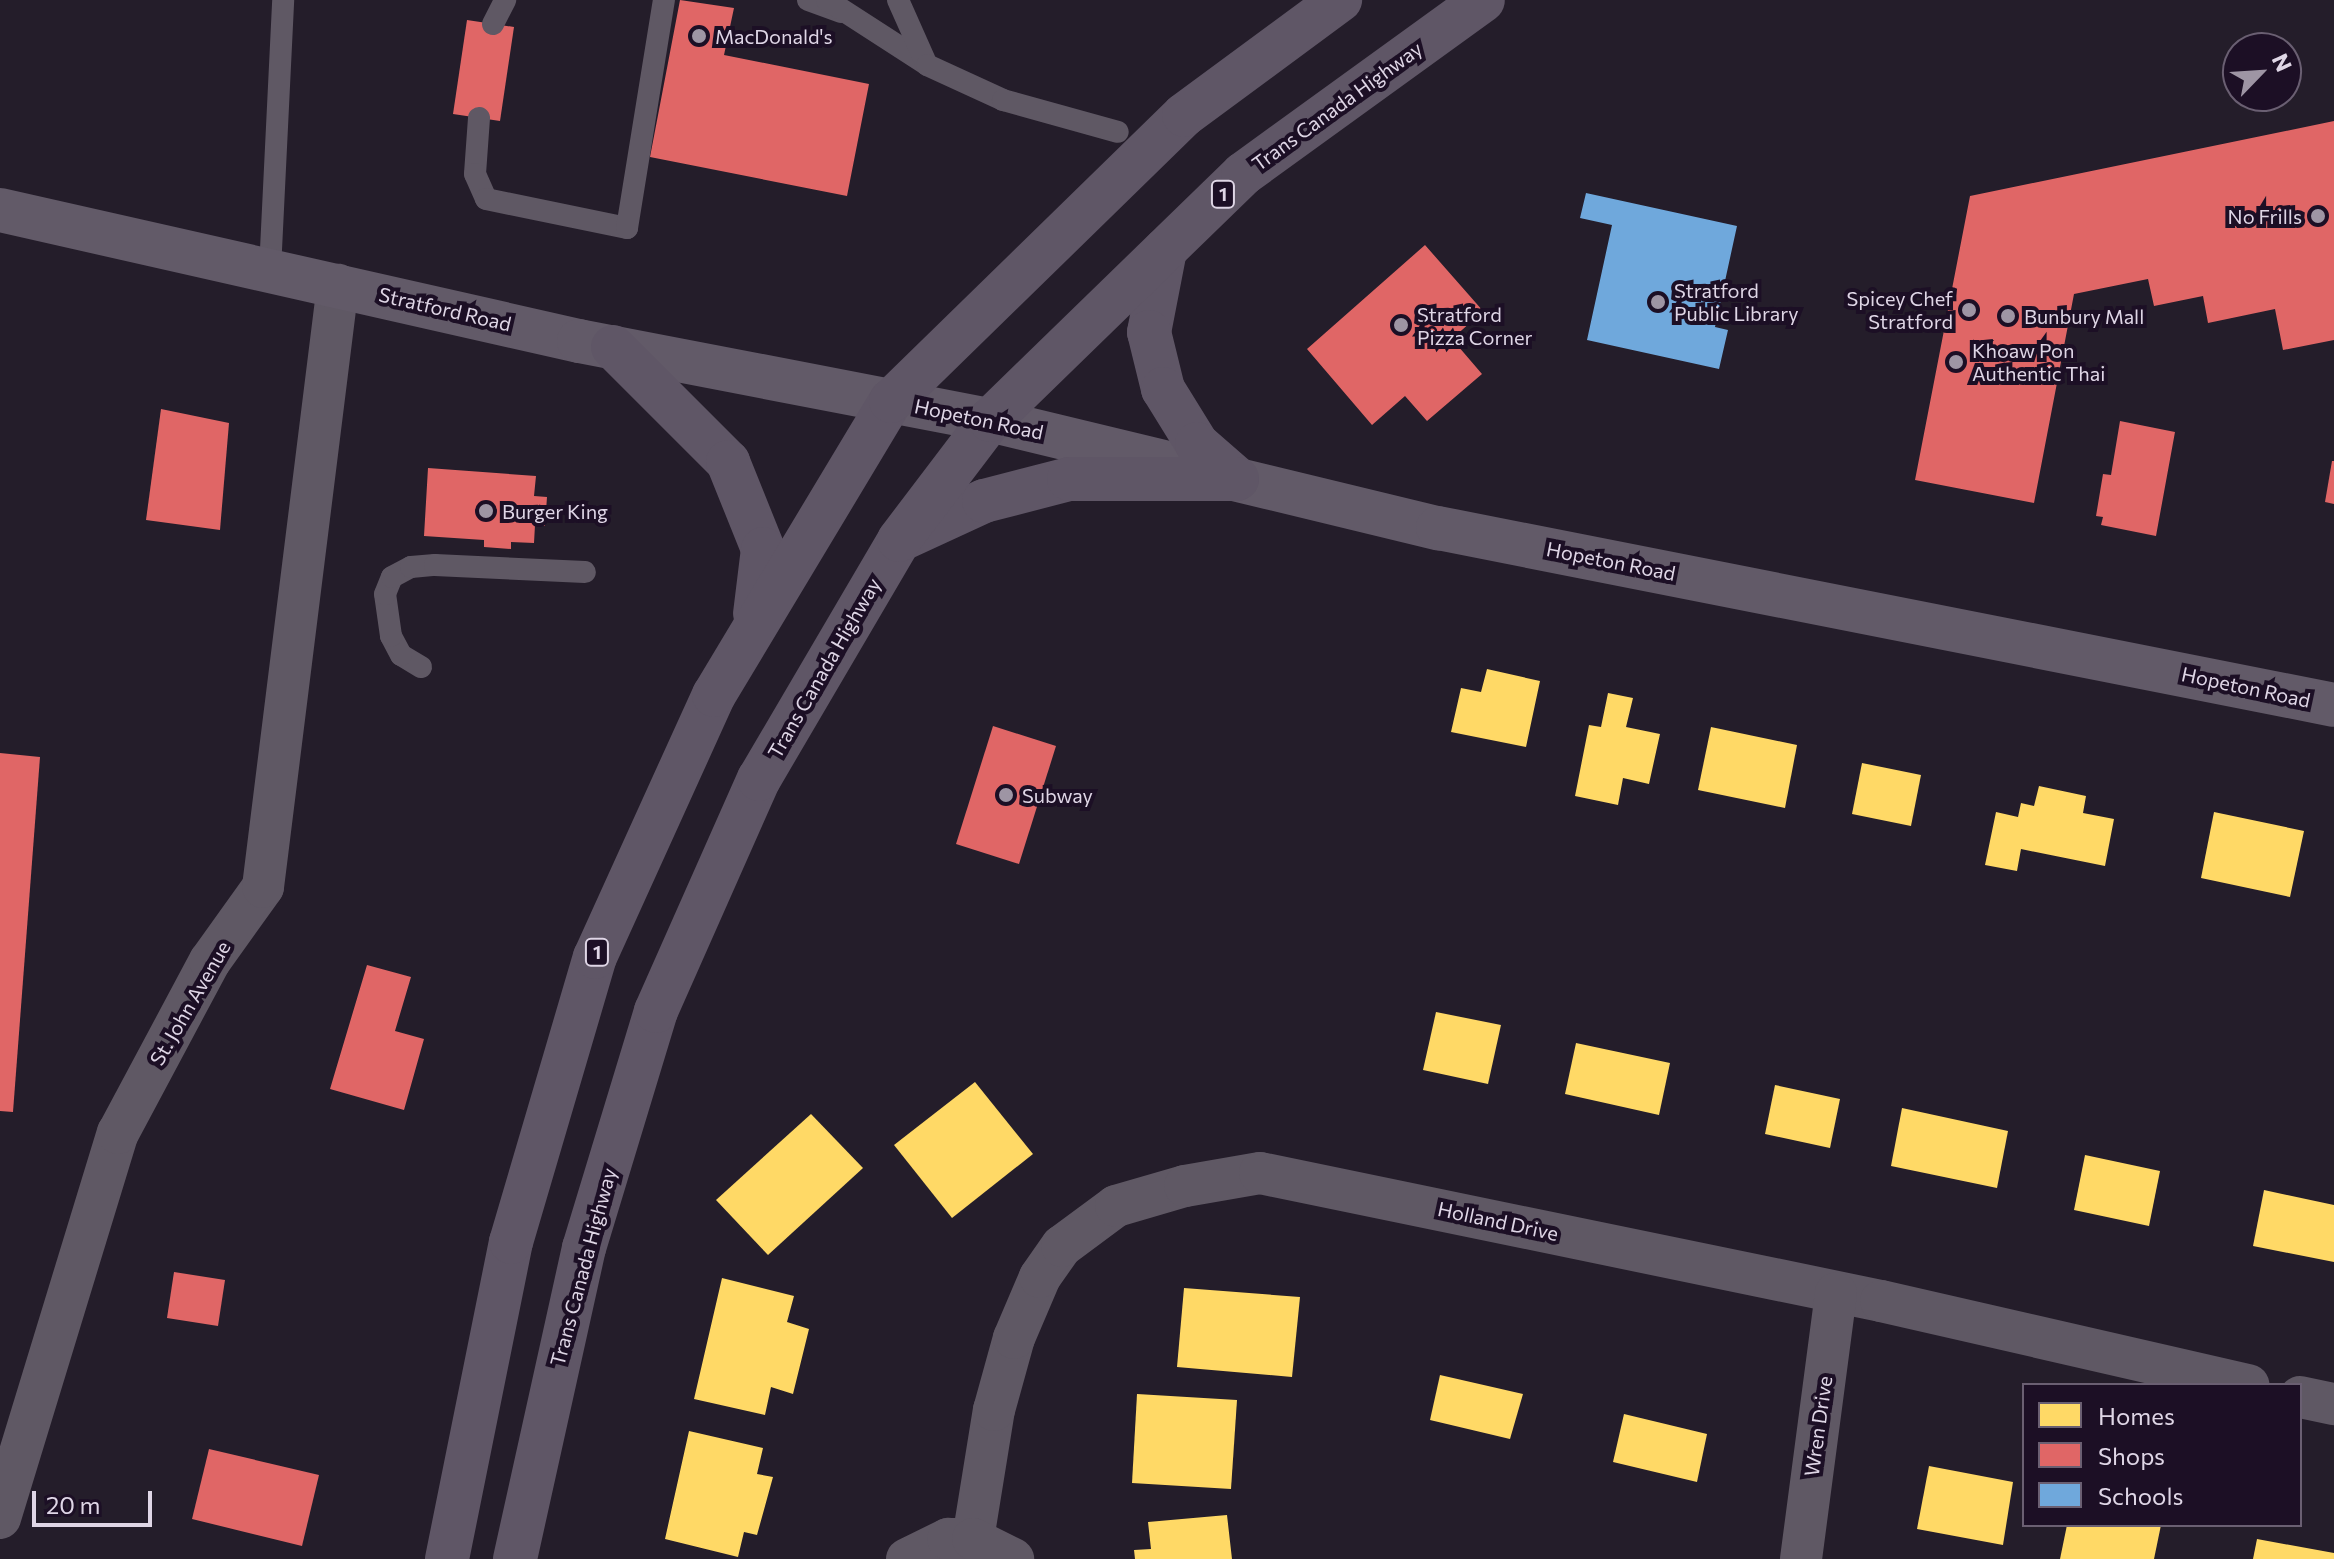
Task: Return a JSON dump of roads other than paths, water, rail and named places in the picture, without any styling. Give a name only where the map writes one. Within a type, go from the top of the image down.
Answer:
[{"type":"highway","name":"1","points":[[447,1559],[511,1242],[595,957],[714,695],[891,401],[1184,115],[1340,0]]},
{"type":"highway","name":"Trans Canada Highway","points":[[515,1559],[584,1248],[656,1011],[759,779],[899,540],[990,420],[1243,174],[1483,0]]},
{"type":"highway","points":[[1165,250],[1149,332],[1163,389],[1197,444],[1237,479]]},
{"type":"highway","points":[[613,347],[700,429],[740,485],[763,549],[753,630]]},
{"type":"highway","points":[[899,540],[984,501],[1069,479],[1237,479]]},
{"type":"main road","name":"Stratford Road","points":[[0,210],[613,347],[891,401]]},
{"type":"main road","name":"Hopeton Road","points":[[891,401],[990,420],[1438,528],[2334,705]]},
{"type":"street","name":"St. John Avenue","points":[[0,1518],[118,1133],[210,961],[263,887],[338,285]]},
{"type":"street","name":"Holland Drive","points":[[973,1539],[994,1410],[1014,1338],[1040,1277],[1062,1246],[1116,1206],[1185,1186],[1260,1173],[1836,1293],[2240,1383]]},
{"type":"street","name":"Wren Drive","points":[[1801,1559],[1836,1293]]},
{"type":"street","points":[[2302,1397],[2334,1404]]},
{"type":"street","points":[[907,1559],[948,1539],[973,1539],[1013,1559]]},
{"type":"lane","points":[[270,270],[283,0]]},
{"type":"lane","points":[[493,24],[505,0]]},
{"type":"lane","points":[[479,118],[475,174],[486,199],[627,228],[664,0]]},
{"type":"lane","points":[[808,0],[850,15]]},
{"type":"lane","points":[[827,0],[927,65],[1003,100],[1118,132]]},
{"type":"lane","points":[[898,0],[927,65]]},
{"type":"lane","points":[[421,667],[401,655],[391,636],[385,594],[392,577],[411,567],[435,565],[585,572]]},
{"type":"place","name":"MacDonald's","points":[[699,36]]},
{"type":"place","name":"No Frills","points":[[2318,216]]},
{"type":"place","name":"Stratford Public Library","points":[[1658,302]]},
{"type":"place","name":"Spicey Chef Stratford","points":[[1969,310]]},
{"type":"place","name":"Bunbury Mall","points":[[2008,316]]},
{"type":"place","name":"Stratford Pizza Corner","points":[[1401,325]]},
{"type":"place","name":"Khoaw Pon Authentic Thai","points":[[1956,362]]},
{"type":"place","name":"Burger King","points":[[486,511]]},
{"type":"place","name":"Subway","points":[[1006,795]]}]
